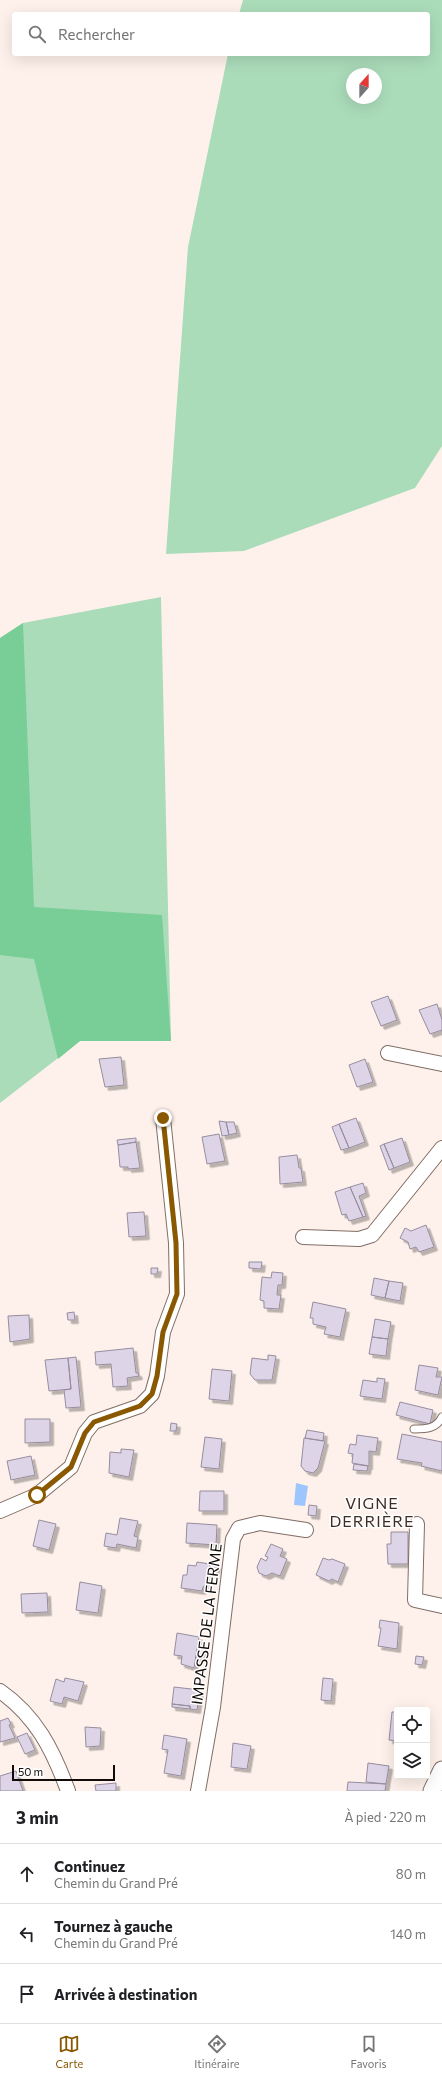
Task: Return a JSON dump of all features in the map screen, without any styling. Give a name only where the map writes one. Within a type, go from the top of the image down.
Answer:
[{"type":"street","points":[[388,1054],[442,1064]]},
{"type":"street","points":[[0,1511],[37,1495],[71,1467],[85,1433],[94,1422],[140,1406],[152,1394],[157,1376],[163,1332],[177,1294],[176,1243],[163,1118]]},
{"type":"street","points":[[304,1237],[359,1239],[372,1235],[442,1148]]},
{"type":"street","name":"IMPASSE DE LA FERME","points":[[198,1791],[213,1707],[233,1539],[239,1528],[260,1524],[306,1530]]},
{"type":"street","points":[[417,1524],[415,1600],[442,1606]]},
{"type":"street","points":[[0,1691],[24,1710],[41,1731],[52,1752],[68,1791]]},
{"type":"street","points":[[432,1791],[442,1770]]},
{"type":"lane","points":[[414,1429],[430,1429],[440,1422],[442,1417]]},
{"type":"green space","points":[[243,0],[442,0],[442,446],[415,488],[244,551],[166,554],[188,247],[228,56],[430,56],[430,12],[240,12]]},
{"type":"green space","points":[[161,597],[171,1041],[80,1041],[0,1103],[0,638],[23,623]]},
{"type":"green space","points":[[23,623],[34,907],[162,915],[171,1041],[80,1041],[58,1059],[34,959],[0,955],[0,638]]},
{"type":"water","points":[[296,1483],[308,1486],[305,1506],[294,1505]]},
{"type":"building","points":[[388,996],[397,1020],[381,1026],[371,1002]]},
{"type":"building","points":[[437,1004],[442,1020],[442,1030],[430,1034],[419,1010]]},
{"type":"building","points":[[121,1057],[124,1085],[105,1087],[99,1059]]},
{"type":"building","points":[[365,1059],[373,1082],[357,1087],[349,1065]]},
{"type":"building","points":[[356,1118],[365,1142],[349,1148],[339,1124]]},
{"type":"building","points":[[219,1121],[226,1122],[229,1135],[222,1136]]},
{"type":"building","points":[[226,1122],[234,1122],[237,1133],[229,1135]]},
{"type":"building","points":[[339,1124],[349,1148],[341,1150],[332,1127]]},
{"type":"building","points":[[219,1134],[225,1161],[207,1164],[202,1137]]},
{"type":"building","points":[[136,1138],[136,1142],[118,1145],[117,1140]]},
{"type":"building","points":[[402,1138],[410,1162],[394,1168],[384,1144]]},
{"type":"building","points":[[136,1142],[140,1168],[128,1169],[128,1167],[120,1167],[118,1145]]},
{"type":"building","points":[[384,1144],[394,1168],[389,1170],[380,1146]]},
{"type":"building","points":[[297,1155],[303,1182],[280,1184],[279,1157]]},
{"type":"building","points":[[363,1183],[366,1193],[359,1196],[366,1216],[363,1217],[350,1187]]},
{"type":"building","points":[[350,1187],[363,1217],[349,1221],[346,1214],[342,1215],[335,1192]]},
{"type":"building","points":[[144,1212],[146,1236],[129,1237],[127,1213]]},
{"type":"building","points":[[426,1225],[434,1247],[419,1252],[416,1247],[410,1249],[408,1242],[400,1238],[405,1228],[411,1231]]},
{"type":"building","points":[[249,1262],[262,1262],[261,1269],[249,1268]]},
{"type":"building","points":[[151,1268],[158,1268],[157,1274],[151,1274]]},
{"type":"building","points":[[272,1272],[283,1273],[282,1285],[278,1285],[277,1295],[281,1295],[279,1309],[264,1308],[264,1301],[260,1300],[262,1277],[271,1278]]},
{"type":"building","points":[[374,1278],[389,1281],[385,1298],[371,1295]]},
{"type":"building","points":[[389,1281],[403,1283],[400,1301],[385,1298]]},
{"type":"building","points":[[313,1302],[346,1309],[340,1337],[324,1334],[326,1327],[313,1324],[313,1318],[310,1318]]},
{"type":"building","points":[[74,1312],[75,1320],[68,1320],[67,1313]]},
{"type":"building","points":[[29,1315],[30,1339],[10,1342],[8,1316]]},
{"type":"building","points":[[375,1319],[391,1322],[388,1339],[372,1337]]},
{"type":"building","points":[[372,1337],[388,1339],[386,1356],[369,1354]]},
{"type":"building","points":[[133,1348],[136,1373],[138,1373],[139,1376],[127,1378],[128,1386],[113,1387],[111,1364],[96,1365],[95,1352]]},
{"type":"building","points":[[268,1355],[276,1356],[272,1380],[255,1380],[250,1374],[252,1358],[268,1360]]},
{"type":"building","points":[[76,1357],[81,1407],[66,1408],[64,1390],[71,1389],[68,1358]]},
{"type":"building","points":[[68,1358],[71,1389],[49,1391],[45,1360]]},
{"type":"building","points":[[419,1365],[438,1368],[436,1377],[442,1377],[438,1395],[415,1390]]},
{"type":"building","points":[[212,1369],[232,1371],[229,1401],[209,1399]]},
{"type":"building","points":[[377,1378],[385,1379],[382,1399],[360,1396],[363,1380],[377,1382]]},
{"type":"building","points":[[400,1402],[433,1410],[430,1424],[396,1415]]},
{"type":"building","points":[[25,1419],[50,1419],[50,1442],[25,1443]]},
{"type":"building","points":[[171,1423],[177,1424],[176,1431],[170,1431]]},
{"type":"building","points":[[307,1430],[324,1433],[323,1441],[305,1438]]},
{"type":"building","points":[[402,1434],[442,1442],[442,1471],[421,1466],[422,1463],[397,1459]]},
{"type":"building","points":[[357,1435],[378,1438],[376,1452],[369,1451],[369,1466],[352,1463],[353,1454],[348,1453],[350,1444],[356,1445]]},
{"type":"building","points":[[205,1437],[222,1439],[219,1469],[201,1467]]},
{"type":"building","points":[[304,1438],[325,1441],[318,1468],[313,1473],[305,1471],[301,1466]]},
{"type":"building","points":[[121,1449],[134,1450],[129,1477],[109,1473],[110,1452],[121,1453]]},
{"type":"building","points":[[31,1456],[35,1475],[11,1480],[7,1461]]},
{"type":"building","points":[[354,1464],[368,1466],[367,1471],[353,1470]]},
{"type":"building","points":[[200,1491],[224,1491],[224,1511],[199,1511]]},
{"type":"building","points":[[309,1505],[317,1506],[316,1516],[308,1515]]},
{"type":"building","points":[[120,1518],[138,1521],[134,1536],[138,1537],[136,1548],[117,1544],[116,1548],[104,1546],[106,1533],[117,1535]]},
{"type":"building","points":[[39,1520],[56,1524],[49,1550],[33,1546]]},
{"type":"building","points":[[187,1523],[217,1525],[216,1545],[186,1543]]},
{"type":"building","points":[[391,1532],[408,1532],[408,1564],[388,1564],[387,1544],[391,1544]]},
{"type":"building","points":[[271,1544],[283,1549],[280,1556],[287,1559],[280,1576],[272,1573],[266,1576],[259,1573],[257,1567],[261,1558],[266,1561],[268,1557],[265,1556]]},
{"type":"building","points":[[323,1558],[329,1560],[332,1559],[345,1564],[338,1582],[332,1579],[329,1581],[316,1575]]},
{"type":"building","points":[[197,1562],[210,1564],[207,1584],[203,1587],[202,1591],[181,1588],[183,1575],[187,1575],[188,1565],[196,1566]]},
{"type":"building","points":[[210,1564],[217,1565],[215,1574],[209,1573]]},
{"type":"building","points":[[80,1582],[102,1586],[98,1613],[76,1610]]},
{"type":"building","points":[[47,1593],[48,1612],[22,1613],[21,1594]]},
{"type":"building","points":[[380,1620],[399,1623],[397,1649],[378,1646],[381,1628],[379,1628]]},
{"type":"building","points":[[177,1633],[199,1637],[194,1668],[181,1664],[182,1656],[174,1655]]},
{"type":"building","points":[[198,1644],[205,1645],[203,1659],[196,1658]]},
{"type":"building","points":[[416,1656],[424,1657],[422,1665],[415,1664]]},
{"type":"building","points":[[65,1678],[84,1682],[78,1701],[64,1697],[62,1704],[50,1701],[56,1679],[64,1682]]},
{"type":"building","points":[[323,1678],[333,1679],[331,1701],[321,1700]]},
{"type":"building","points":[[174,1687],[200,1690],[197,1710],[190,1709],[190,1706],[172,1704]]},
{"type":"building","points":[[172,1704],[190,1706],[190,1709],[172,1707]]},
{"type":"building","points":[[392,1712],[394,1712],[394,1741],[389,1740]]},
{"type":"building","points":[[8,1718],[11,1724],[9,1725],[15,1738],[0,1742],[0,1721]]},
{"type":"building","points":[[85,1727],[101,1728],[100,1746],[86,1747]]},
{"type":"building","points":[[27,1733],[35,1750],[25,1754],[17,1737]]},
{"type":"building","points":[[164,1735],[187,1739],[181,1776],[164,1773],[168,1750],[162,1749]]},
{"type":"building","points":[[233,1743],[251,1746],[247,1769],[231,1767]]},
{"type":"building","points":[[368,1763],[389,1766],[386,1784],[366,1782]]},
{"type":"building","points":[[16,1771],[23,1791],[0,1791],[0,1776]]},
{"type":"building","points":[[348,1782],[386,1784],[385,1791],[347,1791]]},
{"type":"building","points":[[116,1783],[116,1791],[96,1791],[95,1785]]},
{"type":"district","name":"VIGNE DERRIÈRE","points":[[372,1511]]},
{"type":"route","points":[[37,1495],[71,1467],[85,1433],[94,1422],[140,1406],[152,1394],[157,1376],[163,1332],[177,1294],[176,1243],[163,1118]]}]
